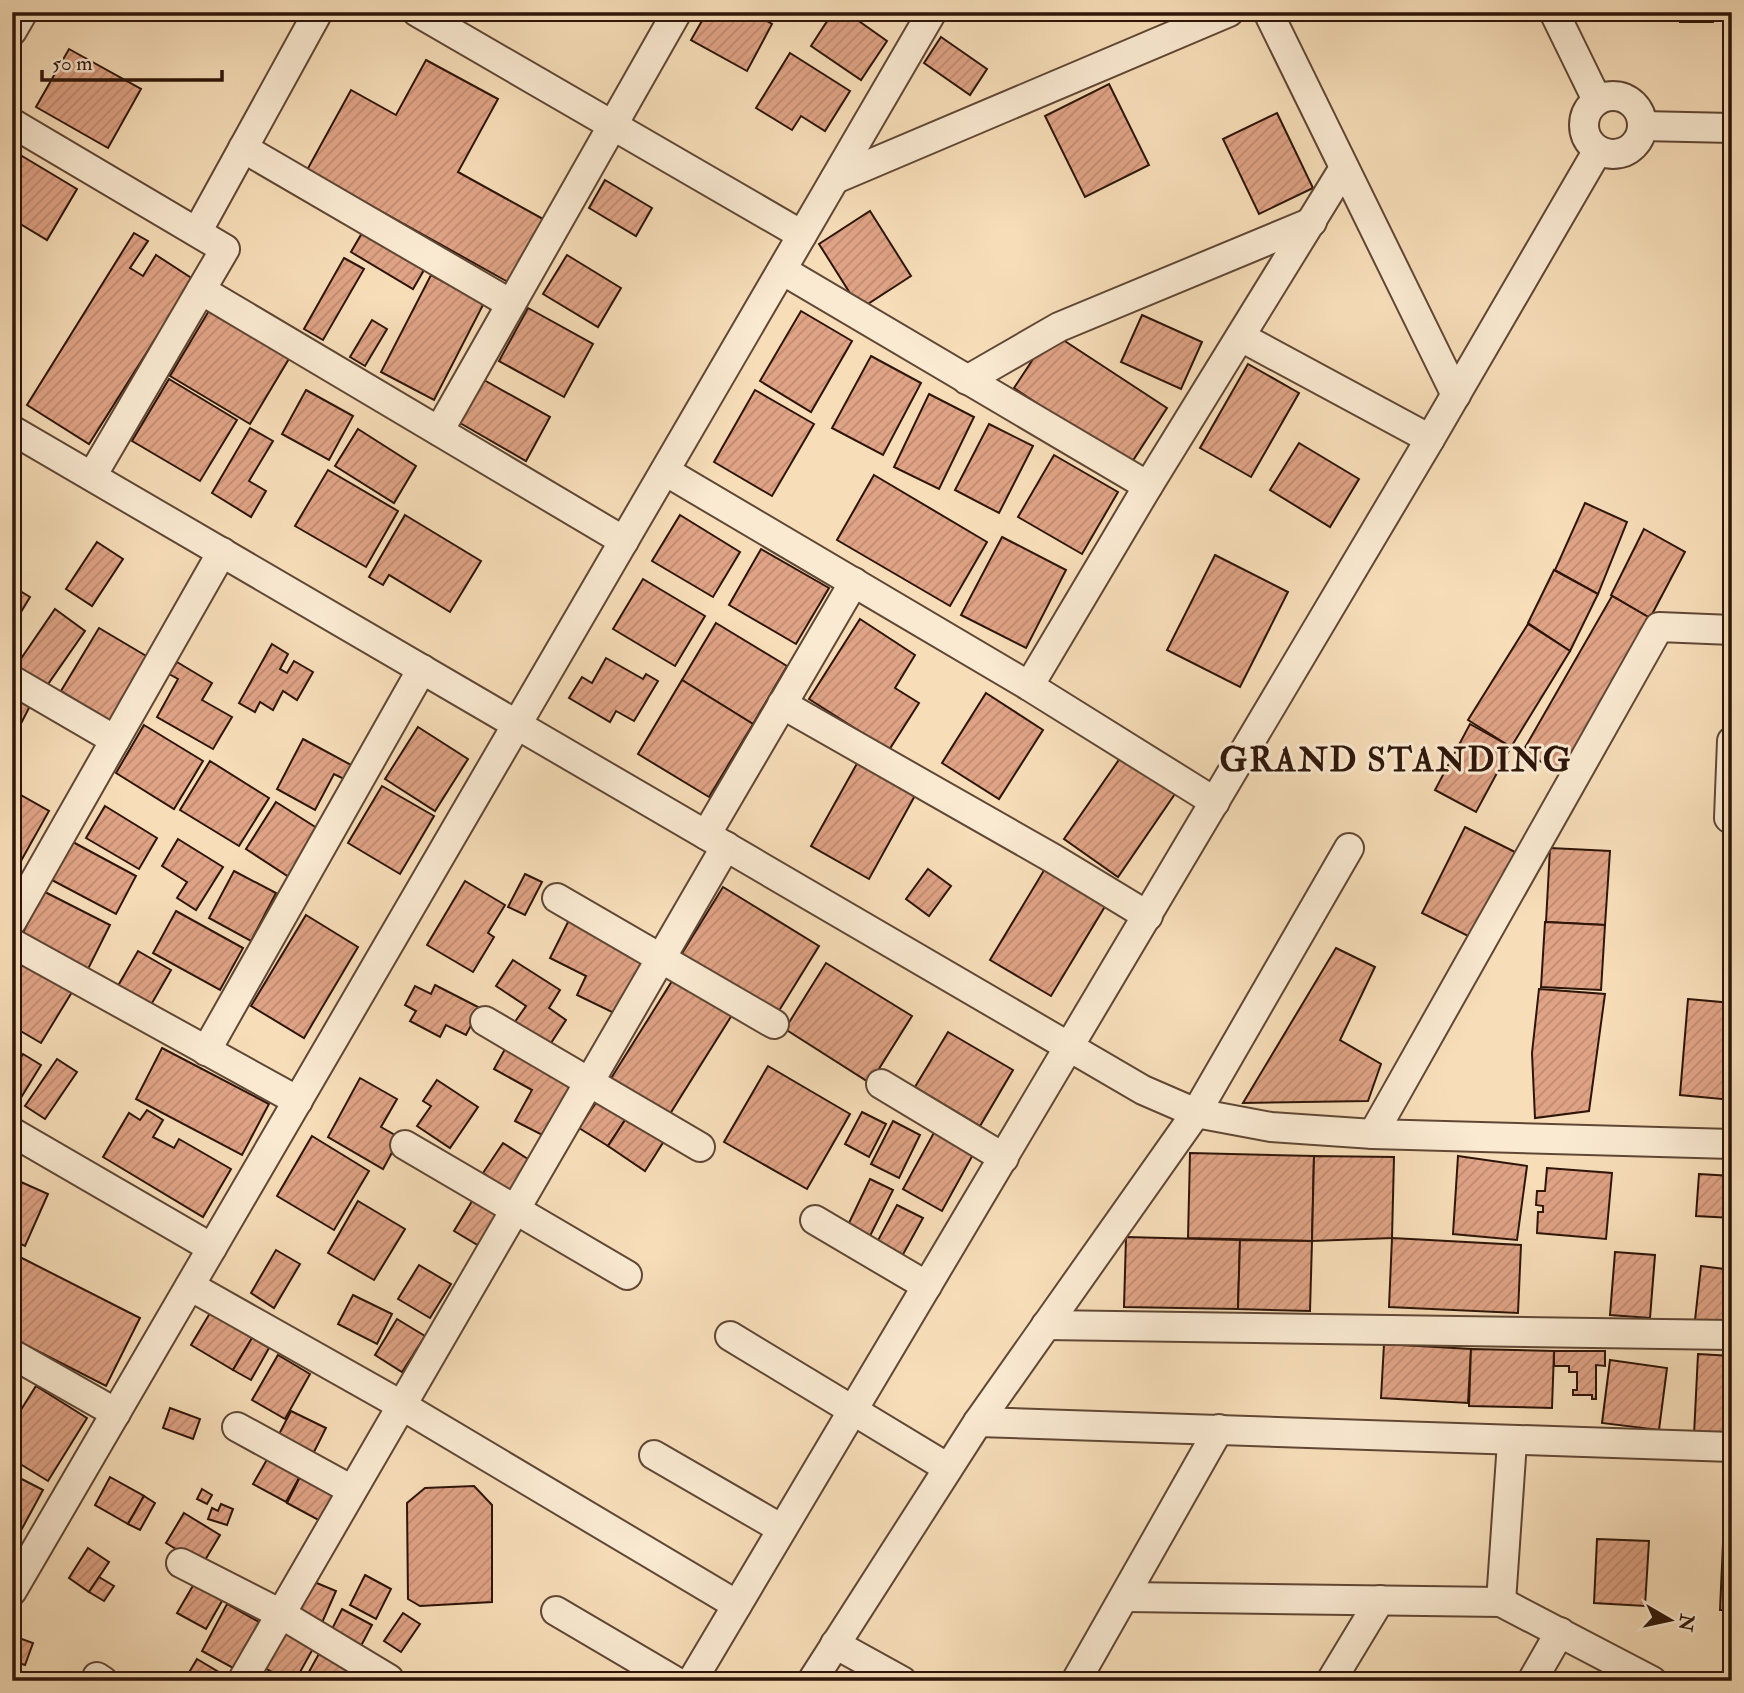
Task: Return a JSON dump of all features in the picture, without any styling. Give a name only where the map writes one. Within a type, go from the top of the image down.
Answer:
[{"type":"street","points":[[197,232],[318,12]]},
{"type":"street","points":[[417,12],[802,235]]},
{"type":"street","points":[[439,431],[677,12]]},
{"type":"street","points":[[12,1591],[932,12]]},
{"type":"street","points":[[835,179],[1229,12]]},
{"type":"street","points":[[1268,12],[1456,395]]},
{"type":"street","points":[[1554,12],[1597,100]]},
{"type":"street","points":[[1612,95],[1628,99],[1639,110],[1642,126],[1640,136],[1627,151],[1607,154],[1598,150],[1585,135],[1583,125],[1589,106],[1612,95]]},
{"type":"street","points":[[12,123],[225,248],[92,476]]},
{"type":"street","points":[[1642,126],[1732,128]]},
{"type":"street","points":[[243,148],[511,304]]},
{"type":"street","points":[[692,1681],[1070,1048],[1598,150]]},
{"type":"street","points":[[1029,686],[1148,486],[1345,168]]},
{"type":"street","points":[[967,380],[1059,327],[1312,222]]},
{"type":"street","points":[[782,270],[1148,486]]},
{"type":"street","points":[[201,290],[624,541]]},
{"type":"street","points":[[1241,337],[1430,439]]},
{"type":"street","points":[[12,430],[1070,1048],[1143,1090],[1196,1113],[1271,1127],[1373,1135],[1732,1144]]},
{"type":"street","points":[[665,471],[1029,686],[1215,802]]},
{"type":"street","points":[[12,921],[222,552]]},
{"type":"street","points":[[242,1681],[661,958],[782,704],[854,582]]},
{"type":"street","points":[[1373,1135],[1659,627],[1732,630]]},
{"type":"street","points":[[206,1051],[422,669]]},
{"type":"street","points":[[12,680],[115,740]]},
{"type":"street","points":[[782,704],[1055,859],[1148,916]]},
{"type":"street","points":[[1729,818],[1732,741]]},
{"type":"street","points":[[812,1681],[978,1422],[1196,1113],[1349,848]]},
{"type":"street","points":[[557,898],[774,1024]]},
{"type":"street","points":[[12,943],[298,1101]]},
{"type":"street","points":[[485,1021],[700,1147]]},
{"type":"street","points":[[881,1084],[1004,1158]]},
{"type":"street","points":[[12,1132],[212,1248]]},
{"type":"street","points":[[405,1145],[627,1275]]},
{"type":"street","points":[[815,1220],[927,1286]]},
{"type":"street","points":[[190,1286],[401,1405],[737,1605]]},
{"type":"street","points":[[1046,1325],[1732,1335]]},
{"type":"street","points":[[730,1336],[948,1468]]},
{"type":"street","points":[[12,1354],[116,1413]]},
{"type":"street","points":[[978,1422],[1512,1442],[1732,1447]]},
{"type":"street","points":[[237,1427],[352,1490]]},
{"type":"street","points":[[1076,1681],[1219,1429]]},
{"type":"street","points":[[1501,1602],[1512,1442]]},
{"type":"street","points":[[654,1455],[782,1529]]},
{"type":"street","points":[[181,1563],[281,1614],[389,1679]]},
{"type":"street","points":[[1126,1597],[1501,1602],[1652,1681]]},
{"type":"street","points":[[1331,1681],[1380,1600]]},
{"type":"street","points":[[556,1611],[675,1681]]},
{"type":"street","points":[[1532,1681],[1560,1632]]},
{"type":"street","points":[[835,1644],[902,1681]]},
{"type":"building","points":[[707,12],[751,12],[772,24],[747,71],[691,40]]},
{"type":"building","points":[[833,12],[846,12],[887,41],[861,80],[811,46]]},
{"type":"building","points":[[1680,12],[1714,12],[1713,22],[1680,22]]},
{"type":"building","points":[[941,37],[987,69],[970,95],[924,63]]},
{"type":"building","points":[[69,49],[141,89],[108,148],[36,107]]},
{"type":"building","points":[[790,53],[850,91],[825,131],[801,116],[792,130],[756,108]]},
{"type":"building","points":[[426,60],[498,99],[458,172],[543,219],[508,282],[307,170],[351,90],[396,115]]},
{"type":"building","points":[[1109,84],[1149,165],[1085,197],[1045,116]]},
{"type":"building","points":[[1277,113],[1313,188],[1259,214],[1223,139]]},
{"type":"building","points":[[12,150],[77,189],[47,240],[12,219]]},
{"type":"building","points":[[605,180],[652,208],[636,236],[589,208]]},
{"type":"building","points":[[870,211],[911,276],[860,309],[819,244]]},
{"type":"building","points":[[134,233],[148,241],[130,268],[143,276],[156,255],[193,279],[89,444],[27,405]]},
{"type":"building","points":[[362,233],[424,270],[413,289],[351,252]]},
{"type":"building","points":[[567,255],[621,288],[598,327],[543,294]]},
{"type":"building","points":[[344,258],[364,269],[323,340],[304,329]]},
{"type":"building","points":[[12,272],[19,275],[12,289]]},
{"type":"building","points":[[431,275],[484,303],[434,400],[381,372]]},
{"type":"building","points":[[528,308],[593,344],[564,397],[499,361]]},
{"type":"building","points":[[210,309],[290,357],[250,424],[170,376]]},
{"type":"building","points":[[801,311],[852,341],[811,412],[760,381]]},
{"type":"building","points":[[1142,315],[1202,342],[1181,389],[1121,362]]},
{"type":"building","points":[[372,320],[387,329],[365,366],[350,357]]},
{"type":"building","points":[[1051,332],[1167,408],[1130,465],[1014,388]]},
{"type":"building","points":[[871,356],[921,383],[883,455],[832,428]]},
{"type":"building","points":[[1248,364],[1299,393],[1251,477],[1200,448]]},
{"type":"building","points":[[169,379],[237,420],[200,481],[132,441]]},
{"type":"building","points":[[484,380],[550,417],[526,461],[460,423]]},
{"type":"building","points":[[306,390],[353,416],[329,460],[282,434]]},
{"type":"building","points":[[755,390],[814,424],[772,496],[714,462]]},
{"type":"building","points":[[929,394],[974,417],[939,489],[894,467]]},
{"type":"building","points":[[989,424],[1033,446],[999,513],[955,490]]},
{"type":"building","points":[[250,428],[273,441],[249,481],[266,491],[251,517],[212,493]]},
{"type":"building","points":[[358,429],[416,466],[394,503],[335,466]]},
{"type":"building","points":[[1299,443],[1359,479],[1330,527],[1270,490]]},
{"type":"building","points":[[1054,455],[1118,492],[1082,554],[1018,517]]},
{"type":"building","points":[[328,470],[398,511],[366,567],[295,526]]},
{"type":"building","points":[[874,475],[987,542],[950,606],[837,540]]},
{"type":"building","points":[[1585,503],[1627,522],[1598,594],[1555,570]]},
{"type":"building","points":[[405,515],[481,561],[450,612],[389,575],[383,585],[369,577]]},
{"type":"building","points":[[680,515],[740,552],[713,597],[652,561]]},
{"type":"building","points":[[1644,529],[1685,552],[1650,618],[1611,595]]},
{"type":"building","points":[[1002,537],[1066,570],[1026,648],[961,615]]},
{"type":"building","points":[[97,542],[123,559],[92,606],[66,589]]},
{"type":"building","points":[[761,549],[829,588],[796,644],[729,605]]},
{"type":"building","points":[[1215,555],[1288,592],[1240,687],[1167,650]]},
{"type":"building","points":[[1554,570],[1598,594],[1570,651],[1528,623]]},
{"type":"building","points":[[643,579],[705,616],[675,666],[613,629]]},
{"type":"building","points":[[12,586],[30,597],[12,627]]},
{"type":"building","points":[[1612,596],[1650,618],[1560,773],[1523,751]]},
{"type":"building","points":[[55,609],[85,631],[46,687],[16,666]]},
{"type":"building","points":[[860,619],[915,655],[895,688],[919,703],[889,750],[809,699]]},
{"type":"building","points":[[716,623],[787,666],[753,724],[682,680]]},
{"type":"building","points":[[1528,624],[1570,651],[1511,747],[1468,720]]},
{"type":"building","points":[[99,628],[148,657],[110,721],[61,691]]},
{"type":"building","points":[[272,644],[288,654],[280,669],[287,673],[294,661],[313,672],[297,700],[283,691],[273,710],[260,702],[255,712],[239,703]]},
{"type":"building","points":[[606,658],[643,679],[646,674],[658,681],[634,721],[616,711],[610,722],[569,698],[582,677],[592,683]]},
{"type":"building","points":[[177,662],[212,683],[202,700],[232,717],[213,749],[157,717],[178,679],[169,674]]},
{"type":"building","points":[[682,680],[753,724],[709,797],[638,754]]},
{"type":"building","points":[[986,693],[1043,730],[999,799],[942,763]]},
{"type":"building","points":[[12,696],[30,706],[12,741]]},
{"type":"building","points":[[1470,724],[1511,747],[1476,812],[1435,790]]},
{"type":"building","points":[[144,725],[203,761],[174,809],[116,773]]},
{"type":"building","points":[[418,727],[468,759],[435,811],[385,779]]},
{"type":"building","points":[[303,739],[353,766],[346,780],[334,774],[315,810],[277,789]]},
{"type":"building","points":[[1125,751],[1179,788],[1118,877],[1064,839]]},
{"type":"building","points":[[859,760],[917,792],[869,879],[811,846]]},
{"type":"building","points":[[210,761],[269,798],[239,846],[180,810]]},
{"type":"building","points":[[382,786],[434,816],[400,874],[348,843]]},
{"type":"building","points":[[12,790],[49,811],[12,877]]},
{"type":"building","points":[[276,802],[320,830],[289,877],[246,849]]},
{"type":"building","points":[[105,806],[157,838],[139,869],[86,838]]},
{"type":"building","points":[[1465,827],[1515,852],[1472,938],[1422,913]]},
{"type":"building","points":[[178,839],[223,867],[196,910],[177,898],[187,882],[162,866]]},
{"type":"building","points":[[71,841],[136,876],[116,914],[50,879]]},
{"type":"building","points":[[1550,848],[1610,851],[1605,925],[1546,922]]},
{"type":"building","points":[[1046,867],[1107,903],[1051,996],[990,960]]},
{"type":"building","points":[[928,869],[951,886],[929,916],[906,899]]},
{"type":"building","points":[[234,871],[276,893],[251,941],[209,918]]},
{"type":"building","points":[[525,874],[542,882],[525,915],[508,907]]},
{"type":"building","points":[[465,881],[505,905],[488,933],[494,937],[473,972],[427,945]]},
{"type":"building","points":[[723,887],[819,946],[777,1014],[681,955]]},
{"type":"building","points":[[43,891],[110,925],[86,973],[20,939]]},
{"type":"building","points":[[176,911],[243,948],[220,990],[153,953]]},
{"type":"building","points":[[306,915],[358,947],[304,1038],[251,1006]]},
{"type":"building","points":[[569,920],[644,957],[616,1014],[577,995],[586,976],[550,958]]},
{"type":"building","points":[[1545,922],[1605,925],[1601,990],[1541,987]]},
{"type":"building","points":[[1336,948],[1375,967],[1340,1040],[1381,1064],[1368,1101],[1243,1103]]},
{"type":"building","points":[[138,951],[171,970],[148,1010],[115,991]]},
{"type":"building","points":[[12,955],[72,992],[41,1043],[12,1026]]},
{"type":"building","points":[[513,960],[560,990],[549,1008],[566,1020],[547,1049],[512,1026],[526,1006],[496,986]]},
{"type":"building","points":[[826,963],[912,1016],[870,1083],[785,1029]]},
{"type":"building","points":[[674,978],[732,1015],[668,1117],[610,1080]]},
{"type":"building","points":[[435,985],[480,1008],[466,1035],[446,1025],[440,1037],[410,1021],[416,1011],[405,1005],[415,986],[431,994]]},
{"type":"building","points":[[1539,989],[1605,994],[1589,1111],[1535,1118],[1532,1053]]},
{"type":"building","points":[[1688,999],[1732,1003],[1732,1100],[1680,1095]]},
{"type":"building","points":[[948,1032],[1013,1070],[980,1126],[915,1087]]},
{"type":"building","points":[[162,1048],[269,1104],[242,1155],[136,1099]]},
{"type":"building","points":[[505,1049],[577,1087],[550,1139],[515,1121],[532,1090],[494,1069]]},
{"type":"building","points":[[23,1054],[41,1065],[14,1109],[12,1072]]},
{"type":"building","points":[[57,1059],[77,1072],[45,1119],[25,1106]]},
{"type":"building","points":[[768,1066],[850,1114],[807,1189],[724,1142]]},
{"type":"building","points":[[360,1078],[397,1099],[381,1127],[400,1138],[383,1169],[328,1137]]},
{"type":"building","points":[[437,1080],[478,1107],[450,1148],[417,1126],[431,1106],[423,1101]]},
{"type":"building","points":[[601,1095],[629,1114],[608,1146],[579,1128]]},
{"type":"building","points":[[147,1110],[163,1120],[153,1137],[174,1148],[179,1139],[231,1169],[203,1217],[103,1157],[129,1113],[140,1120]]},
{"type":"building","points":[[862,1112],[886,1124],[869,1157],[845,1144]]},
{"type":"building","points":[[629,1114],[666,1138],[645,1171],[608,1146]]},
{"type":"building","points":[[893,1121],[920,1135],[899,1178],[871,1164]]},
{"type":"building","points":[[936,1129],[975,1151],[942,1211],[903,1189]]},
{"type":"building","points":[[312,1136],[369,1171],[334,1230],[277,1196]]},
{"type":"building","points":[[503,1143],[531,1161],[511,1192],[483,1173]]},
{"type":"building","points":[[1190,1153],[1314,1156],[1312,1241],[1188,1238]]},
{"type":"building","points":[[1314,1156],[1394,1157],[1392,1238],[1312,1241]]},
{"type":"building","points":[[1458,1156],[1527,1166],[1517,1240],[1453,1234]]},
{"type":"building","points":[[1547,1168],[1612,1173],[1606,1239],[1537,1233],[1538,1212],[1543,1212],[1543,1206],[1536,1205],[1537,1191],[1545,1191]]},
{"type":"building","points":[[1699,1174],[1732,1176],[1732,1218],[1696,1216]]},
{"type":"building","points":[[12,1178],[48,1194],[25,1246],[12,1240]]},
{"type":"building","points":[[870,1179],[893,1190],[869,1238],[847,1227]]},
{"type":"building","points":[[474,1198],[500,1214],[481,1247],[454,1231]]},
{"type":"building","points":[[358,1201],[405,1229],[374,1280],[328,1253]]},
{"type":"building","points":[[897,1205],[923,1218],[901,1258],[876,1244]]},
{"type":"building","points":[[1126,1237],[1240,1240],[1238,1309],[1124,1307]]},
{"type":"building","points":[[1392,1238],[1521,1245],[1518,1313],[1389,1307]]},
{"type":"building","points":[[1240,1240],[1312,1241],[1310,1311],[1238,1309]]},
{"type":"building","points":[[276,1250],[300,1264],[274,1308],[251,1293]]},
{"type":"building","points":[[1615,1252],[1655,1255],[1650,1318],[1610,1315]]},
{"type":"building","points":[[16,1255],[140,1318],[106,1386],[12,1338],[12,1262]]},
{"type":"building","points":[[419,1265],[451,1284],[430,1318],[398,1299]]},
{"type":"building","points":[[1701,1266],[1732,1270],[1732,1324],[1695,1320]]},
{"type":"building","points":[[353,1295],[392,1314],[377,1344],[338,1324]]},
{"type":"building","points":[[210,1313],[252,1338],[233,1370],[191,1345]]},
{"type":"building","points":[[397,1319],[425,1336],[402,1372],[375,1355]]},
{"type":"building","points":[[252,1338],[269,1348],[251,1380],[233,1370]]},
{"type":"building","points":[[1384,1344],[1471,1349],[1468,1403],[1381,1398]]},
{"type":"building","points":[[1471,1349],[1554,1351],[1552,1408],[1469,1406]]},
{"type":"building","points":[[1554,1351],[1605,1351],[1605,1366],[1596,1365],[1596,1399],[1592,1399],[1592,1395],[1573,1395],[1573,1390],[1577,1390],[1577,1372],[1569,1372],[1569,1366],[1554,1366]]},
{"type":"building","points":[[1698,1354],[1732,1356],[1732,1437],[1694,1435]]},
{"type":"building","points":[[278,1355],[310,1374],[285,1419],[252,1400]]},
{"type":"building","points":[[1610,1360],[1667,1368],[1659,1430],[1602,1423]]},
{"type":"building","points":[[36,1386],[87,1418],[48,1481],[12,1459],[12,1424]]},
{"type":"building","points":[[170,1408],[200,1419],[193,1439],[163,1428]]},
{"type":"building","points":[[291,1411],[326,1428],[312,1456],[277,1438]]},
{"type":"building","points":[[269,1456],[301,1474],[286,1502],[253,1484]]},
{"type":"building","points":[[1732,1469],[1732,1542],[1728,1542]]},
{"type":"building","points":[[302,1473],[340,1493],[324,1523],[287,1503]]},
{"type":"building","points":[[12,1474],[43,1490],[12,1547]]},
{"type":"building","points":[[110,1477],[144,1496],[128,1524],[95,1505]]},
{"type":"building","points":[[474,1486],[492,1505],[492,1602],[420,1606],[408,1599],[407,1503],[425,1488]]},
{"type":"building","points":[[202,1489],[212,1495],[207,1504],[197,1499]]},
{"type":"building","points":[[144,1496],[155,1503],[140,1530],[128,1524]]},
{"type":"building","points":[[221,1504],[233,1509],[227,1525],[208,1519],[212,1508],[218,1511]]},
{"type":"building","points":[[184,1513],[220,1535],[202,1565],[166,1543]]},
{"type":"building","points":[[1597,1539],[1649,1541],[1645,1606],[1594,1603]]},
{"type":"building","points":[[1723,1543],[1732,1543],[1732,1610],[1720,1610]]},
{"type":"building","points":[[88,1548],[109,1562],[89,1592],[69,1578]]},
{"type":"building","points":[[365,1575],[391,1589],[376,1619],[350,1605]]},
{"type":"building","points":[[99,1577],[114,1586],[104,1601],[89,1592]]},
{"type":"building","points":[[312,1581],[336,1591],[321,1625],[297,1615]]},
{"type":"building","points":[[194,1584],[222,1601],[206,1629],[177,1613]]},
{"type":"building","points":[[227,1604],[259,1622],[233,1668],[202,1651]]},
{"type":"building","points":[[342,1609],[372,1625],[361,1646],[331,1631]]},
{"type":"building","points":[[403,1613],[420,1624],[401,1652],[384,1641]]},
{"type":"building","points":[[286,1631],[314,1647],[295,1681],[288,1681],[265,1668]]},
{"type":"building","points":[[19,1638],[33,1643],[25,1665],[12,1661]]},
{"type":"building","points":[[321,1650],[353,1668],[345,1681],[305,1679]]},
{"type":"building","points":[[197,1659],[227,1677],[225,1681],[184,1681]]},
{"type":"district","name":"GRAND STANDING","points":[[1396,760]]}]
